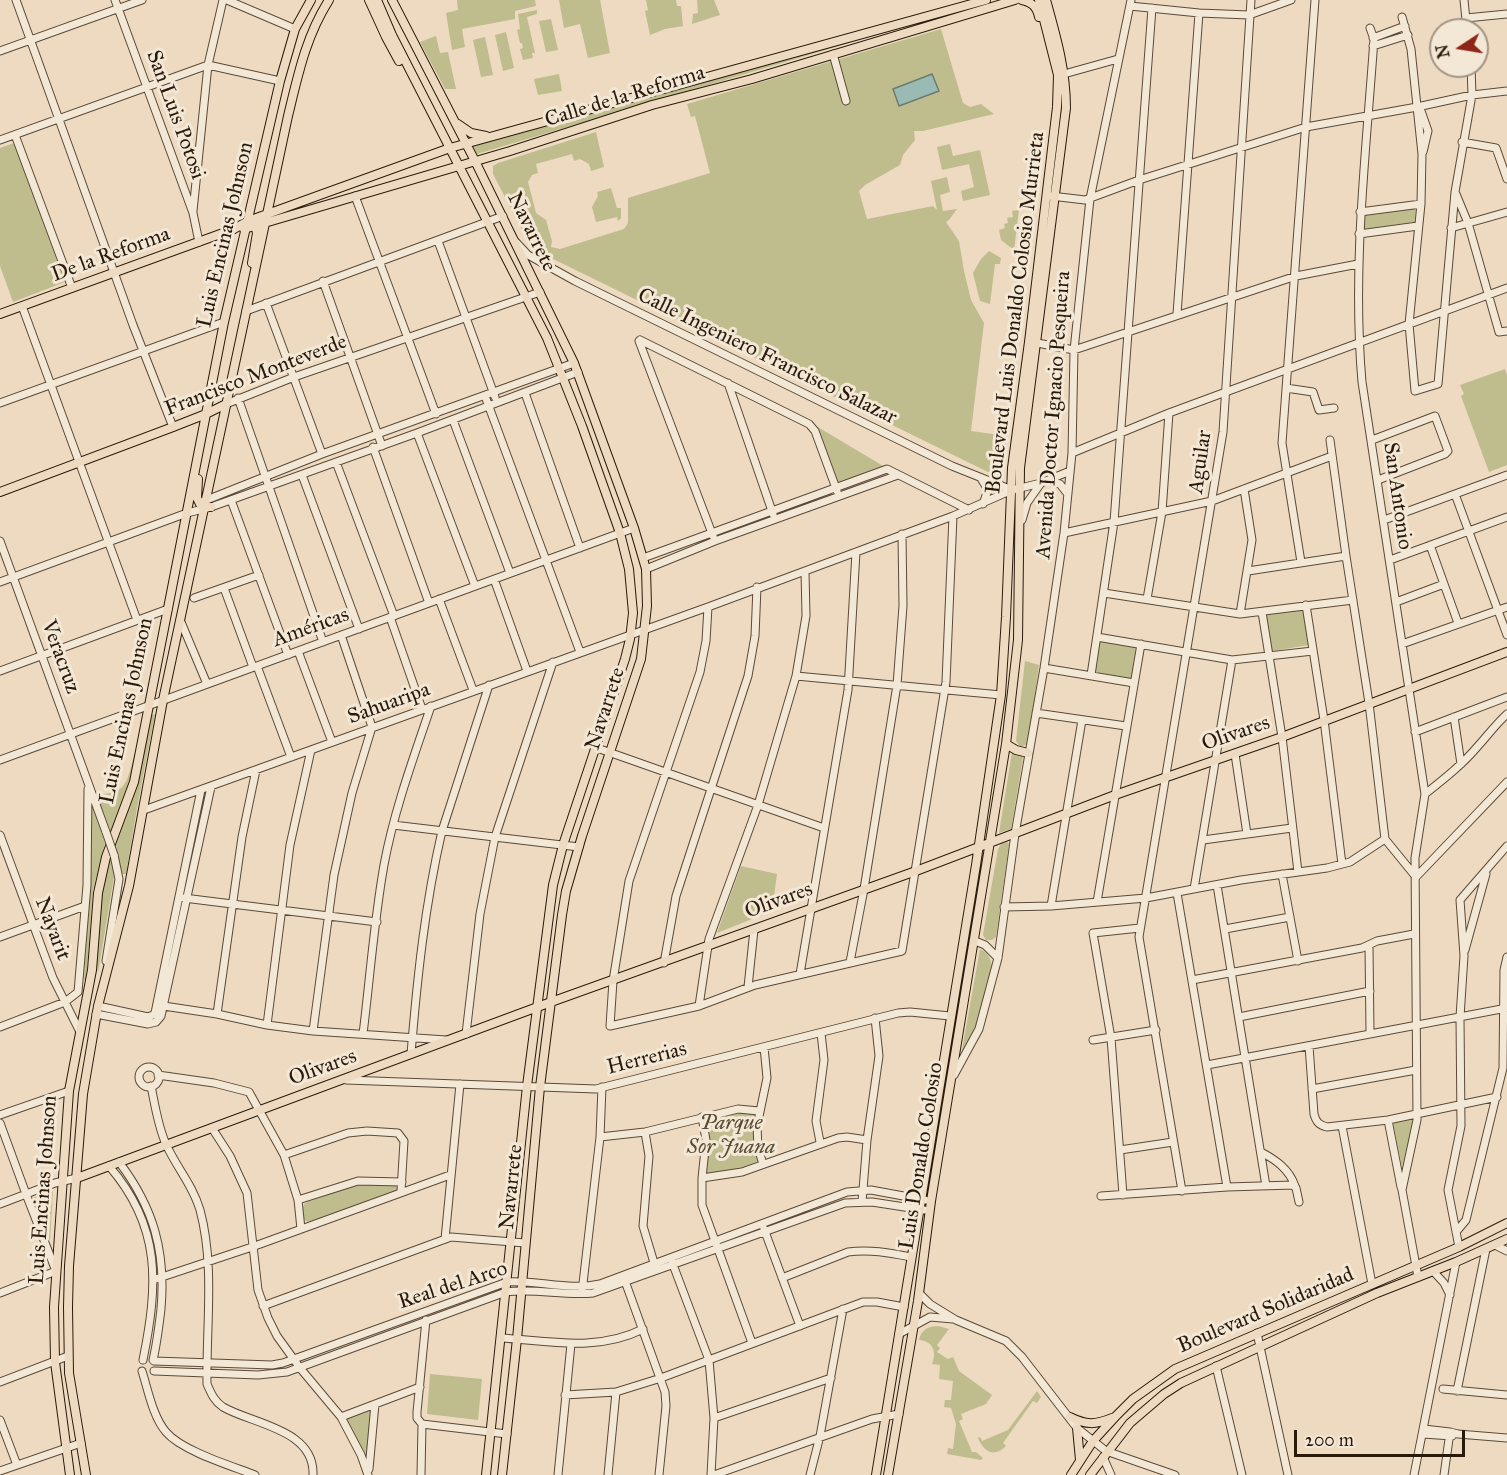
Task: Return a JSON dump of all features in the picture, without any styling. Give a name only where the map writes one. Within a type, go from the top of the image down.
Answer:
[{"type":"main road","name":"Luis Encinas Johnson","points":[[70,1475],[55,1362],[54,1307],[69,1091],[92,970],[98,893],[106,857],[131,794],[225,322],[249,225],[280,81],[295,29],[311,0]]},
{"type":"main road","name":"Luis Encinas Johnson","points":[[86,1475],[68,1356],[69,1266],[83,1094],[97,1010],[129,886],[164,700],[284,139],[307,44],[329,0]]},
{"type":"main road","points":[[369,0],[402,66],[414,79]]},
{"type":"main road","name":"Navarrete","points":[[377,0],[414,79],[560,368],[620,533],[631,585],[633,607],[631,634],[597,748],[563,845],[553,885],[527,1086],[486,1475]]},
{"type":"main road","name":"Navarrete","points":[[392,0],[396,12],[503,216],[574,363],[634,528],[646,570],[646,629],[641,658],[566,891],[540,1086],[502,1475]]},
{"type":"main road","name":"Calle de la Reforma","points":[[249,225],[450,148],[986,0]]},
{"type":"main road","name":"Calle de la Reforma","points":[[267,218],[355,196],[652,105],[752,79],[1015,0]]},
{"type":"main road","points":[[1022,0],[1031,3],[1038,12],[1061,102],[1062,146]]},
{"type":"main road","name":"Boulevard Luis Donaldo Colosio Murrieta","points":[[1039,0],[1053,53],[1058,90],[1052,196]]},
{"type":"main road","name":"Boulevard Luis Donaldo Colosio Murrieta","points":[[979,847],[1001,695],[1016,489],[1033,342],[1066,108],[1064,74],[1046,0]]},
{"type":"main road","points":[[451,115],[462,128],[471,133],[496,136]]},
{"type":"main road","points":[[438,127],[459,130]]},
{"type":"main road","points":[[268,133],[284,139]]},
{"type":"main road","points":[[247,308],[248,285],[257,233],[249,225]]},
{"type":"main road","name":"De la Reforma","points":[[0,314],[249,225]]},
{"type":"main road","name":"Boulevard Luis Donaldo Colosio Murrieta","points":[[991,842],[1006,744],[1018,640],[1020,535],[1012,468],[1033,342]]},
{"type":"main road","name":"Francisco Monteverde","points":[[0,492],[79,464],[226,404]]},
{"type":"main road","points":[[197,464],[198,498],[205,506]]},
{"type":"main road","name":"Olivares","points":[[76,1178],[537,1007],[916,871],[1115,795],[1282,737],[1507,652]]},
{"type":"main road","points":[[1006,744],[1028,753]]},
{"type":"main road","name":"Luis Donaldo Colosio","points":[[888,1475],[919,1293],[929,1211],[991,842]]},
{"type":"main road","name":"Luis Donaldo Colosio","points":[[876,1475],[979,847]]},
{"type":"main road","points":[[976,865],[986,870]]},
{"type":"main road","name":"Boulevard Solidaridad","points":[[1071,1475],[1093,1441],[1132,1399],[1175,1370],[1459,1247],[1507,1223]]},
{"type":"main road","name":"Boulevard Solidaridad","points":[[1090,1475],[1130,1423],[1164,1394],[1181,1383],[1377,1293],[1507,1239]]},
{"type":"main road","points":[[54,1307],[68,1307]]},
{"type":"main road","points":[[1070,1417],[1084,1424],[1093,1424],[1115,1417]]},
{"type":"main road","points":[[1077,1428],[1080,1462]]},
{"type":"street","points":[[16,0],[114,273],[173,427]]},
{"type":"street","name":"San Luis Potosi","points":[[115,0],[193,213],[199,242]]},
{"type":"street","points":[[0,51],[142,0]]},
{"type":"street","points":[[193,213],[208,65],[225,0],[295,29]]},
{"type":"street","name":"Aguilar","points":[[1182,1191],[1139,940],[1219,467],[1233,296],[1251,0]]},
{"type":"street","points":[[1130,3],[1199,13],[1249,15],[1291,0]]},
{"type":"street","points":[[1300,562],[1283,454],[1287,370],[1296,276],[1315,0]]},
{"type":"street","points":[[1464,0],[1466,18],[1507,14]]},
{"type":"street","name":"Avenida Doctor Ignacio Pesqueira","points":[[952,1077],[979,1029],[998,958],[1015,834],[1044,668],[1064,532],[1072,453],[1074,350],[1090,199],[1130,3]]},
{"type":"street","points":[[1091,675],[1114,522],[1152,8]]},
{"type":"street","points":[[1177,314],[1199,13]]},
{"type":"street","points":[[1402,17],[1408,35],[1422,154],[1421,204],[1409,324],[1416,391],[1438,384],[1451,228],[1462,142],[1472,94],[1471,78]]},
{"type":"street","points":[[1373,42],[1405,26]]},
{"type":"street","points":[[1370,28],[1373,42]]},
{"type":"street","points":[[1373,42],[1408,35]]},
{"type":"street","name":"San Antonio","points":[[1373,42],[1359,234],[1359,343],[1362,382],[1425,794],[1415,847],[1417,1114],[1415,1137],[1402,1190]]},
{"type":"street","points":[[833,54],[846,101]]},
{"type":"street","points":[[1064,74],[1118,59]]},
{"type":"street","points":[[0,140],[208,65],[280,81]]},
{"type":"street","points":[[1052,196],[1090,199],[1139,180],[1306,127],[1472,94],[1507,91]]},
{"type":"street","points":[[15,135],[72,288]]},
{"type":"street","points":[[1462,142],[1496,148],[1507,179]]},
{"type":"street","points":[[1455,192],[1468,223],[1503,332]]},
{"type":"street","points":[[355,196],[436,414]]},
{"type":"street","points":[[1360,213],[1421,204]]},
{"type":"street","points":[[1451,228],[1507,212]]},
{"type":"street","points":[[247,308],[438,242],[503,216]]},
{"type":"street","points":[[1359,234],[1418,226]]},
{"type":"street","name":"Calle Ingeniero Francisco Salazar","points":[[515,241],[528,255],[575,280],[981,479],[1016,489]]},
{"type":"street","points":[[438,242],[497,403]]},
{"type":"street","points":[[1033,342],[1074,350],[1296,276],[1358,264]]},
{"type":"street","points":[[323,281],[382,446]]},
{"type":"street","points":[[1072,453],[1120,432],[1507,288]]},
{"type":"street","name":"Francisco Monteverde","points":[[226,404],[294,377],[540,292]]},
{"type":"street","points":[[266,303],[322,454]]},
{"type":"street","points":[[22,306],[137,620]]},
{"type":"street","points":[[0,403],[225,322]]},
{"type":"street","points":[[715,541],[640,340],[813,427],[839,496]]},
{"type":"street","points":[[0,582],[205,506],[264,477],[322,454],[574,363]]},
{"type":"street","points":[[205,506],[231,500],[417,434],[578,372]]},
{"type":"street","points":[[728,383],[775,519]]},
{"type":"street","points":[[1286,388],[1313,392],[1319,410],[1334,408]]},
{"type":"street","points":[[525,393],[580,548]]},
{"type":"street","points":[[485,396],[580,652]]},
{"type":"street","points":[[238,398],[323,642]]},
{"type":"street","points":[[1147,599],[1162,512],[1169,414]]},
{"type":"street","points":[[1372,440],[1435,416],[1448,451],[1378,480]]},
{"type":"street","points":[[453,420],[510,573]]},
{"type":"street","points":[[417,434],[475,586]]},
{"type":"street","points":[[369,438],[429,603]]},
{"type":"street","points":[[1330,440],[1369,703],[1385,839],[1416,878],[1507,782]]},
{"type":"street","points":[[1064,532],[1212,501],[1332,456]]},
{"type":"street","points":[[336,462],[392,616],[422,709]]},
{"type":"street","points":[[1020,468],[1028,484],[1045,482],[1060,484],[1068,494]]},
{"type":"street","points":[[643,558],[886,469],[969,510]]},
{"type":"street","name":"Sahuaripa","points":[[144,810],[646,629],[969,510],[1016,489],[1045,482],[1070,471]]},
{"type":"street","points":[[302,475],[359,628]]},
{"type":"street","points":[[646,570],[715,541],[898,475]]},
{"type":"street","points":[[1384,520],[1507,475]]},
{"type":"street","points":[[981,479],[988,490],[983,504]]},
{"type":"street","points":[[1020,535],[1027,503],[1045,482]]},
{"type":"street","points":[[1240,614],[1252,540],[1244,489]]},
{"type":"street","points":[[1455,494],[1507,635]]},
{"type":"street","points":[[231,500],[288,654]]},
{"type":"street","points":[[708,606],[706,641],[700,672],[629,881],[613,981],[609,1025],[699,1006],[748,987],[903,950],[945,690],[953,516]]},
{"type":"street","points":[[1390,560],[1467,531],[1506,520]]},
{"type":"street","name":"Américas","points":[[0,760],[634,528]]},
{"type":"street","points":[[850,962],[897,685],[903,606],[902,534]]},
{"type":"street","name":"Veracruz","points":[[0,541],[114,855],[119,879],[101,993]]},
{"type":"street","points":[[1430,545],[1458,623]]},
{"type":"street","points":[[800,974],[849,680],[856,552]]},
{"type":"street","points":[[1248,570],[1346,556]]},
{"type":"street","points":[[699,1006],[707,946],[758,805],[796,676],[806,616],[805,570]]},
{"type":"street","points":[[194,598],[259,575]]},
{"type":"street","points":[[494,579],[527,671]]},
{"type":"street","points":[[1396,602],[1443,584]]},
{"type":"street","points":[[664,963],[676,896],[748,676],[755,636],[757,587]]},
{"type":"street","points":[[224,588],[291,757]]},
{"type":"street","points":[[1104,593],[1240,614],[1353,600]]},
{"type":"street","points":[[439,599],[473,690]]},
{"type":"street","points":[[1306,605],[1324,720],[1342,864]]},
{"type":"street","points":[[1402,644],[1507,606]]},
{"type":"street","points":[[0,671],[168,609]]},
{"type":"street","points":[[1262,612],[1282,737],[1298,872]]},
{"type":"street","points":[[181,622],[207,684]]},
{"type":"street","points":[[313,1031],[334,875],[348,811],[372,728],[341,635]]},
{"type":"street","points":[[1097,637],[1232,660],[1313,651]]},
{"type":"street","points":[[1097,902],[1141,644]]},
{"type":"street","points":[[298,651],[332,742]]},
{"type":"street","points":[[1194,889],[1232,660]]},
{"type":"street","points":[[466,1034],[480,914],[495,837],[553,662]]},
{"type":"street","points":[[1044,668],[1134,683]]},
{"type":"street","points":[[796,676],[1001,695]]},
{"type":"street","points":[[411,1054],[431,886],[442,831],[489,685]]},
{"type":"street","points":[[1415,732],[1507,697]]},
{"type":"street","points":[[363,1034],[384,867],[393,825],[431,706]]},
{"type":"street","points":[[1036,713],[1126,726]]},
{"type":"street","points":[[1425,794],[1461,764],[1507,714]]},
{"type":"street","points":[[1454,717],[1461,764]]},
{"type":"street","points":[[1051,906],[1082,720]]},
{"type":"street","points":[[597,748],[824,828]]},
{"type":"street","points":[[267,1025],[280,910],[292,835],[311,750]]},
{"type":"street","points":[[1235,754],[1247,834]]},
{"type":"street","points":[[217,1014],[231,904],[256,770]]},
{"type":"street","points":[[0,1027],[65,1002],[78,992],[86,906],[88,784]]},
{"type":"street","points":[[97,1010],[148,1017],[153,1016],[159,1008],[187,898],[211,787]]},
{"type":"street","points":[[97,1010],[148,1024],[159,1020],[159,1008],[179,897],[201,790]]},
{"type":"street","points":[[393,825],[579,847]]},
{"type":"street","points":[[1203,840],[1292,828]]},
{"type":"street","name":"Nayarit","points":[[0,836],[53,978],[80,1032]]},
{"type":"street","points":[[1004,907],[1051,906],[1146,898],[1298,872],[1342,864],[1358,858],[1385,839]]},
{"type":"street","points":[[1459,1247],[1448,1190],[1460,1131],[1460,1017],[1464,956],[1460,900],[1507,846]]},
{"type":"street","points":[[1464,956],[1486,871]]},
{"type":"street","points":[[1282,874],[1298,961]]},
{"type":"street","points":[[1217,885],[1266,1185]]},
{"type":"street","points":[[1177,893],[1227,1187]]},
{"type":"street","points":[[179,897],[377,922]]},
{"type":"street","points":[[0,937],[86,906]]},
{"type":"street","points":[[1225,929],[1290,917]]},
{"type":"street","points":[[1123,1195],[1111,1038],[1093,932],[1140,928]]},
{"type":"street","points":[[748,987],[754,930]]},
{"type":"street","points":[[1192,980],[1362,948],[1381,940],[1414,934]]},
{"type":"street","points":[[985,945],[1000,940]]},
{"type":"street","points":[[975,941],[985,945],[998,958]]},
{"type":"street","points":[[1369,945],[1370,1034]]},
{"type":"street","points":[[1456,1232],[1466,1220],[1505,1069],[1504,970],[1507,957]]},
{"type":"street","points":[[1239,1017],[1370,991]]},
{"type":"street","points":[[159,1008],[217,1014],[267,1025],[313,1031],[449,1040]]},
{"type":"street","points":[[1207,1065],[1505,1009]]},
{"type":"street","name":"Herrerias","points":[[345,1080],[585,1089],[602,1087],[875,1018],[910,1012],[950,1016]]},
{"type":"street","points":[[862,1202],[867,1140],[879,1056],[875,1018]]},
{"type":"street","points":[[1093,1040],[1156,1030]]},
{"type":"street","points":[[820,1143],[816,1121],[824,1060],[821,1033]]},
{"type":"street","points":[[1309,1046],[1314,1114],[1318,1123],[1327,1127],[1388,1120],[1497,1097]]},
{"type":"street","points":[[763,1164],[757,1145],[757,1121],[767,1078],[764,1047]]},
{"type":"street","points":[[149,1067],[158,1075],[158,1081],[151,1086],[144,1086],[140,1081],[141,1071],[149,1067]]},
{"type":"street","points":[[1312,1089],[1416,1070]]},
{"type":"street","points":[[158,1075],[178,1076],[246,1090],[252,1095],[284,1155],[298,1200],[301,1229]]},
{"type":"street","points":[[445,1239],[460,1084]]},
{"type":"street","points":[[151,1086],[166,1145],[187,1179],[199,1206],[206,1237],[208,1262],[207,1384],[213,1398],[222,1407],[281,1430],[299,1442],[309,1455],[314,1467],[313,1475]]},
{"type":"street","points":[[582,1291],[600,1137],[602,1087]]},
{"type":"street","points":[[0,1115],[69,1091]]},
{"type":"street","points":[[600,1137],[645,1132],[741,1108],[759,1111]]},
{"type":"street","points":[[702,1117],[706,1140],[702,1205],[752,1343]]},
{"type":"street","points":[[1388,1120],[1418,1277]]},
{"type":"street","points":[[0,1123],[56,1271],[0,1293]]},
{"type":"street","points":[[1342,1125],[1372,1284]]},
{"type":"street","points":[[212,1128],[230,1156],[247,1193],[258,1290],[277,1336],[341,1418],[368,1473]]},
{"type":"street","points":[[284,1155],[348,1133],[367,1131],[398,1133],[404,1141],[401,1191]]},
{"type":"street","points":[[645,1132],[649,1156],[643,1226],[657,1271]]},
{"type":"street","points":[[702,1179],[730,1175],[820,1143],[847,1137],[867,1140]]},
{"type":"street","points":[[1120,1150],[1173,1142]]},
{"type":"street","points":[[1261,1152],[1287,1170],[1295,1186],[1299,1202]]},
{"type":"street","points":[[119,1162],[134,1183],[151,1216],[160,1253],[163,1278],[153,1360],[156,1366],[149,1390]]},
{"type":"street","points":[[109,1166],[130,1194],[143,1220],[152,1258],[153,1280],[149,1329],[140,1365],[155,1413],[165,1432],[178,1443],[255,1475]]},
{"type":"street","points":[[153,1280],[252,1247],[450,1175]]},
{"type":"street","name":"Olivares","points":[[0,1204],[76,1178]]},
{"type":"street","points":[[298,1200],[358,1181],[402,1182]]},
{"type":"street","points":[[1101,1196],[1227,1187],[1295,1186]]},
{"type":"street","name":"Real del Arco","points":[[153,1360],[272,1365],[294,1360],[507,1282],[521,1286],[593,1293],[654,1263],[847,1192],[862,1190],[931,1201]]},
{"type":"street","name":"Real del Arco","points":[[624,1279],[657,1271],[845,1203],[862,1202],[929,1211]]},
{"type":"street","points":[[762,1223],[800,1326]]},
{"type":"street","points":[[263,1305],[445,1239],[457,1237],[525,1243]]},
{"type":"street","points":[[1457,1391],[1490,1247],[1507,1251]]},
{"type":"street","points":[[782,1278],[848,1252],[868,1250],[911,1257]]},
{"type":"street","points":[[670,1257],[709,1360],[714,1418],[713,1475],[820,1436],[872,1419],[898,1414]]},
{"type":"street","points":[[1414,1475],[1456,1262]]},
{"type":"street","points":[[1433,1271],[1444,1283],[1450,1295]]},
{"type":"street","points":[[624,1279],[665,1392],[666,1406],[659,1475]]},
{"type":"street","name":"Real del Arco","points":[[153,1372],[273,1375],[300,1368],[521,1286]]},
{"type":"street","points":[[476,1292],[481,1301]]},
{"type":"street","points":[[919,1293],[930,1305],[956,1320],[1006,1341],[1022,1357],[1077,1428],[1105,1454],[1111,1472]]},
{"type":"street","points":[[566,1395],[616,1392],[661,1378],[863,1302],[904,1307]]},
{"type":"street","points":[[810,1475],[820,1436],[843,1309]]},
{"type":"street","points":[[421,1475],[422,1424],[417,1418],[417,1412],[426,1322],[425,1311]]},
{"type":"street","points":[[899,1334],[930,1317],[956,1320]]},
{"type":"street","points":[[501,1338],[572,1344],[611,1341],[643,1329]]},
{"type":"street","points":[[1257,1333],[1288,1475]]},
{"type":"street","points":[[558,1475],[572,1344]]},
{"type":"street","points":[[0,1382],[68,1356]]},
{"type":"street","points":[[143,1360],[148,1358],[153,1360]]},
{"type":"street","points":[[1216,1366],[1242,1475]]},
{"type":"street","points":[[142,1371],[147,1374],[153,1372]]},
{"type":"street","points":[[714,1418],[831,1378]]},
{"type":"street","points":[[341,1418],[420,1387]]},
{"type":"street","points":[[1443,1389],[1507,1395]]},
{"type":"street","points":[[608,1475],[616,1392]]},
{"type":"street","points":[[368,1473],[375,1404]]},
{"type":"street","points":[[0,1420],[17,1465]]},
{"type":"street","points":[[422,1424],[507,1434]]},
{"type":"street","points":[[1423,1431],[1507,1438]]},
{"type":"street","points":[[1444,1475],[1452,1434]]},
{"type":"street","points":[[0,1471],[81,1443]]},
{"type":"street","points":[[1105,1454],[1118,1455],[1156,1472],[1171,1474]]},
{"type":"street","points":[[1111,1472],[1118,1455]]},
{"type":"green space","points":[[457,0],[535,0],[536,6],[515,11],[515,19],[462,29],[465,47],[452,50],[446,13],[458,10]]},
{"type":"green space","points":[[559,0],[600,0],[610,53],[588,58],[580,24],[564,28]]},
{"type":"green space","points":[[646,0],[676,0],[677,6],[681,6],[683,26],[665,29],[650,35],[645,11],[648,10]]},
{"type":"green space","points":[[697,0],[714,0],[720,15],[692,24],[693,14],[698,13]]},
{"type":"green space","points":[[537,10],[537,14],[527,17],[535,53],[532,53],[533,58],[523,60],[520,49],[523,48],[522,43],[520,43],[517,30],[520,29],[518,14]]},
{"type":"green space","points":[[551,19],[558,50],[546,52],[539,21]]},
{"type":"green space","points":[[923,21],[477,154],[472,143]]},
{"type":"green space","points":[[941,29],[963,103],[970,107],[981,104],[994,114],[923,131],[914,131],[915,140],[903,155],[900,165],[865,185],[859,191],[867,219],[933,206],[937,210],[931,181],[947,177],[950,192],[940,195],[943,211],[957,209],[946,222],[959,241],[971,300],[984,323],[971,431],[1007,436],[1003,466],[995,472],[988,472],[543,254],[527,240],[493,174],[493,166],[498,163],[596,132],[604,167],[591,171],[589,164],[580,159],[574,161],[572,154],[536,164],[538,173],[532,175],[528,182],[536,213],[546,220],[552,241],[551,247],[560,249],[624,229],[628,223],[628,198],[710,173],[695,116],[691,117],[687,104]]},
{"type":"green space","points":[[506,32],[514,68],[503,71],[495,35]]},
{"type":"green space","points":[[436,36],[440,53],[448,52],[456,89],[445,89],[420,42]]},
{"type":"green space","points":[[485,37],[493,75],[481,77],[473,40]]},
{"type":"green space","points":[[559,74],[562,91],[538,95],[534,79]]},
{"type":"green space","points":[[14,143],[65,282],[13,302],[0,266],[0,148]]},
{"type":"green space","points":[[950,144],[953,156],[980,150],[990,195],[963,201],[961,191],[974,187],[969,164],[942,170],[937,147]]},
{"type":"green space","points":[[611,188],[617,208],[621,208],[621,218],[618,221],[617,217],[596,222],[592,207],[598,196],[597,192]]},
{"type":"green space","points":[[1416,207],[1415,222],[1364,229],[1365,215]]},
{"type":"green space","points":[[1019,210],[1014,250],[1001,240],[999,230],[1005,228],[1004,224],[1008,223],[1007,218],[1013,217],[1012,211]]},
{"type":"green space","points":[[989,251],[1001,258],[1000,264],[995,264],[990,304],[980,301],[973,273]]},
{"type":"green space","points":[[1505,369],[1507,375],[1507,465],[1489,472],[1461,396],[1464,394],[1460,385]]},
{"type":"green space","points":[[816,426],[885,467],[836,484]]},
{"type":"green space","points":[[1304,607],[1309,645],[1272,651],[1266,613]]},
{"type":"green space","points":[[1100,640],[1136,646],[1131,679],[1094,672]]},
{"type":"green space","points":[[1025,661],[1039,665],[1028,744],[1020,747],[1016,741]]},
{"type":"green space","points":[[155,714],[126,874],[121,874],[114,844],[151,715]]},
{"type":"green space","points":[[135,752],[138,753],[133,776],[111,833],[96,793],[107,794],[121,789],[128,777]]},
{"type":"green space","points":[[1012,752],[1023,757],[1011,829],[999,833]]},
{"type":"green space","points":[[92,804],[105,843],[93,890],[86,983],[84,979]]},
{"type":"green space","points":[[1007,842],[1009,844],[996,937],[986,940],[983,935],[998,849],[1001,844]]},
{"type":"green space","points":[[109,854],[115,871],[98,973],[97,928]]},
{"type":"green space","points":[[741,866],[777,874],[772,911],[717,933]]},
{"type":"green space","points":[[980,949],[988,955],[992,965],[976,1029],[961,1055]]},
{"type":"green space","name":"Parque Sor Juana","points":[[739,1111],[756,1113],[754,1145],[758,1161],[731,1172],[707,1173],[709,1143],[706,1119]]},
{"type":"green space","points":[[1412,1119],[1412,1128],[1402,1167],[1393,1123]]},
{"type":"green space","points":[[353,1184],[397,1184],[400,1190],[309,1222],[304,1220],[305,1203]]},
{"type":"green space","points":[[53,1191],[50,1241],[33,1198]]},
{"type":"green space","points":[[938,1326],[949,1329],[937,1345],[940,1348],[937,1352],[948,1359],[953,1357],[959,1371],[992,1395],[986,1404],[961,1414],[963,1419],[959,1421],[972,1452],[976,1452],[983,1458],[981,1460],[947,1454],[948,1448],[953,1449],[956,1424],[951,1408],[944,1407],[945,1400],[951,1400],[953,1381],[939,1379],[940,1365],[932,1364],[933,1348],[928,1342],[919,1340],[925,1329]]},
{"type":"green space","points":[[430,1374],[482,1379],[478,1420],[427,1414]]},
{"type":"green space","points":[[1037,1391],[1041,1397],[1037,1403],[1033,1401],[1003,1443],[1006,1446],[997,1452],[986,1450],[978,1438],[980,1437],[982,1441],[1008,1430]]},
{"type":"green space","points":[[373,1407],[367,1461],[345,1417]]},
{"type":"water","points":[[932,74],[939,91],[899,106],[893,89]]}]
